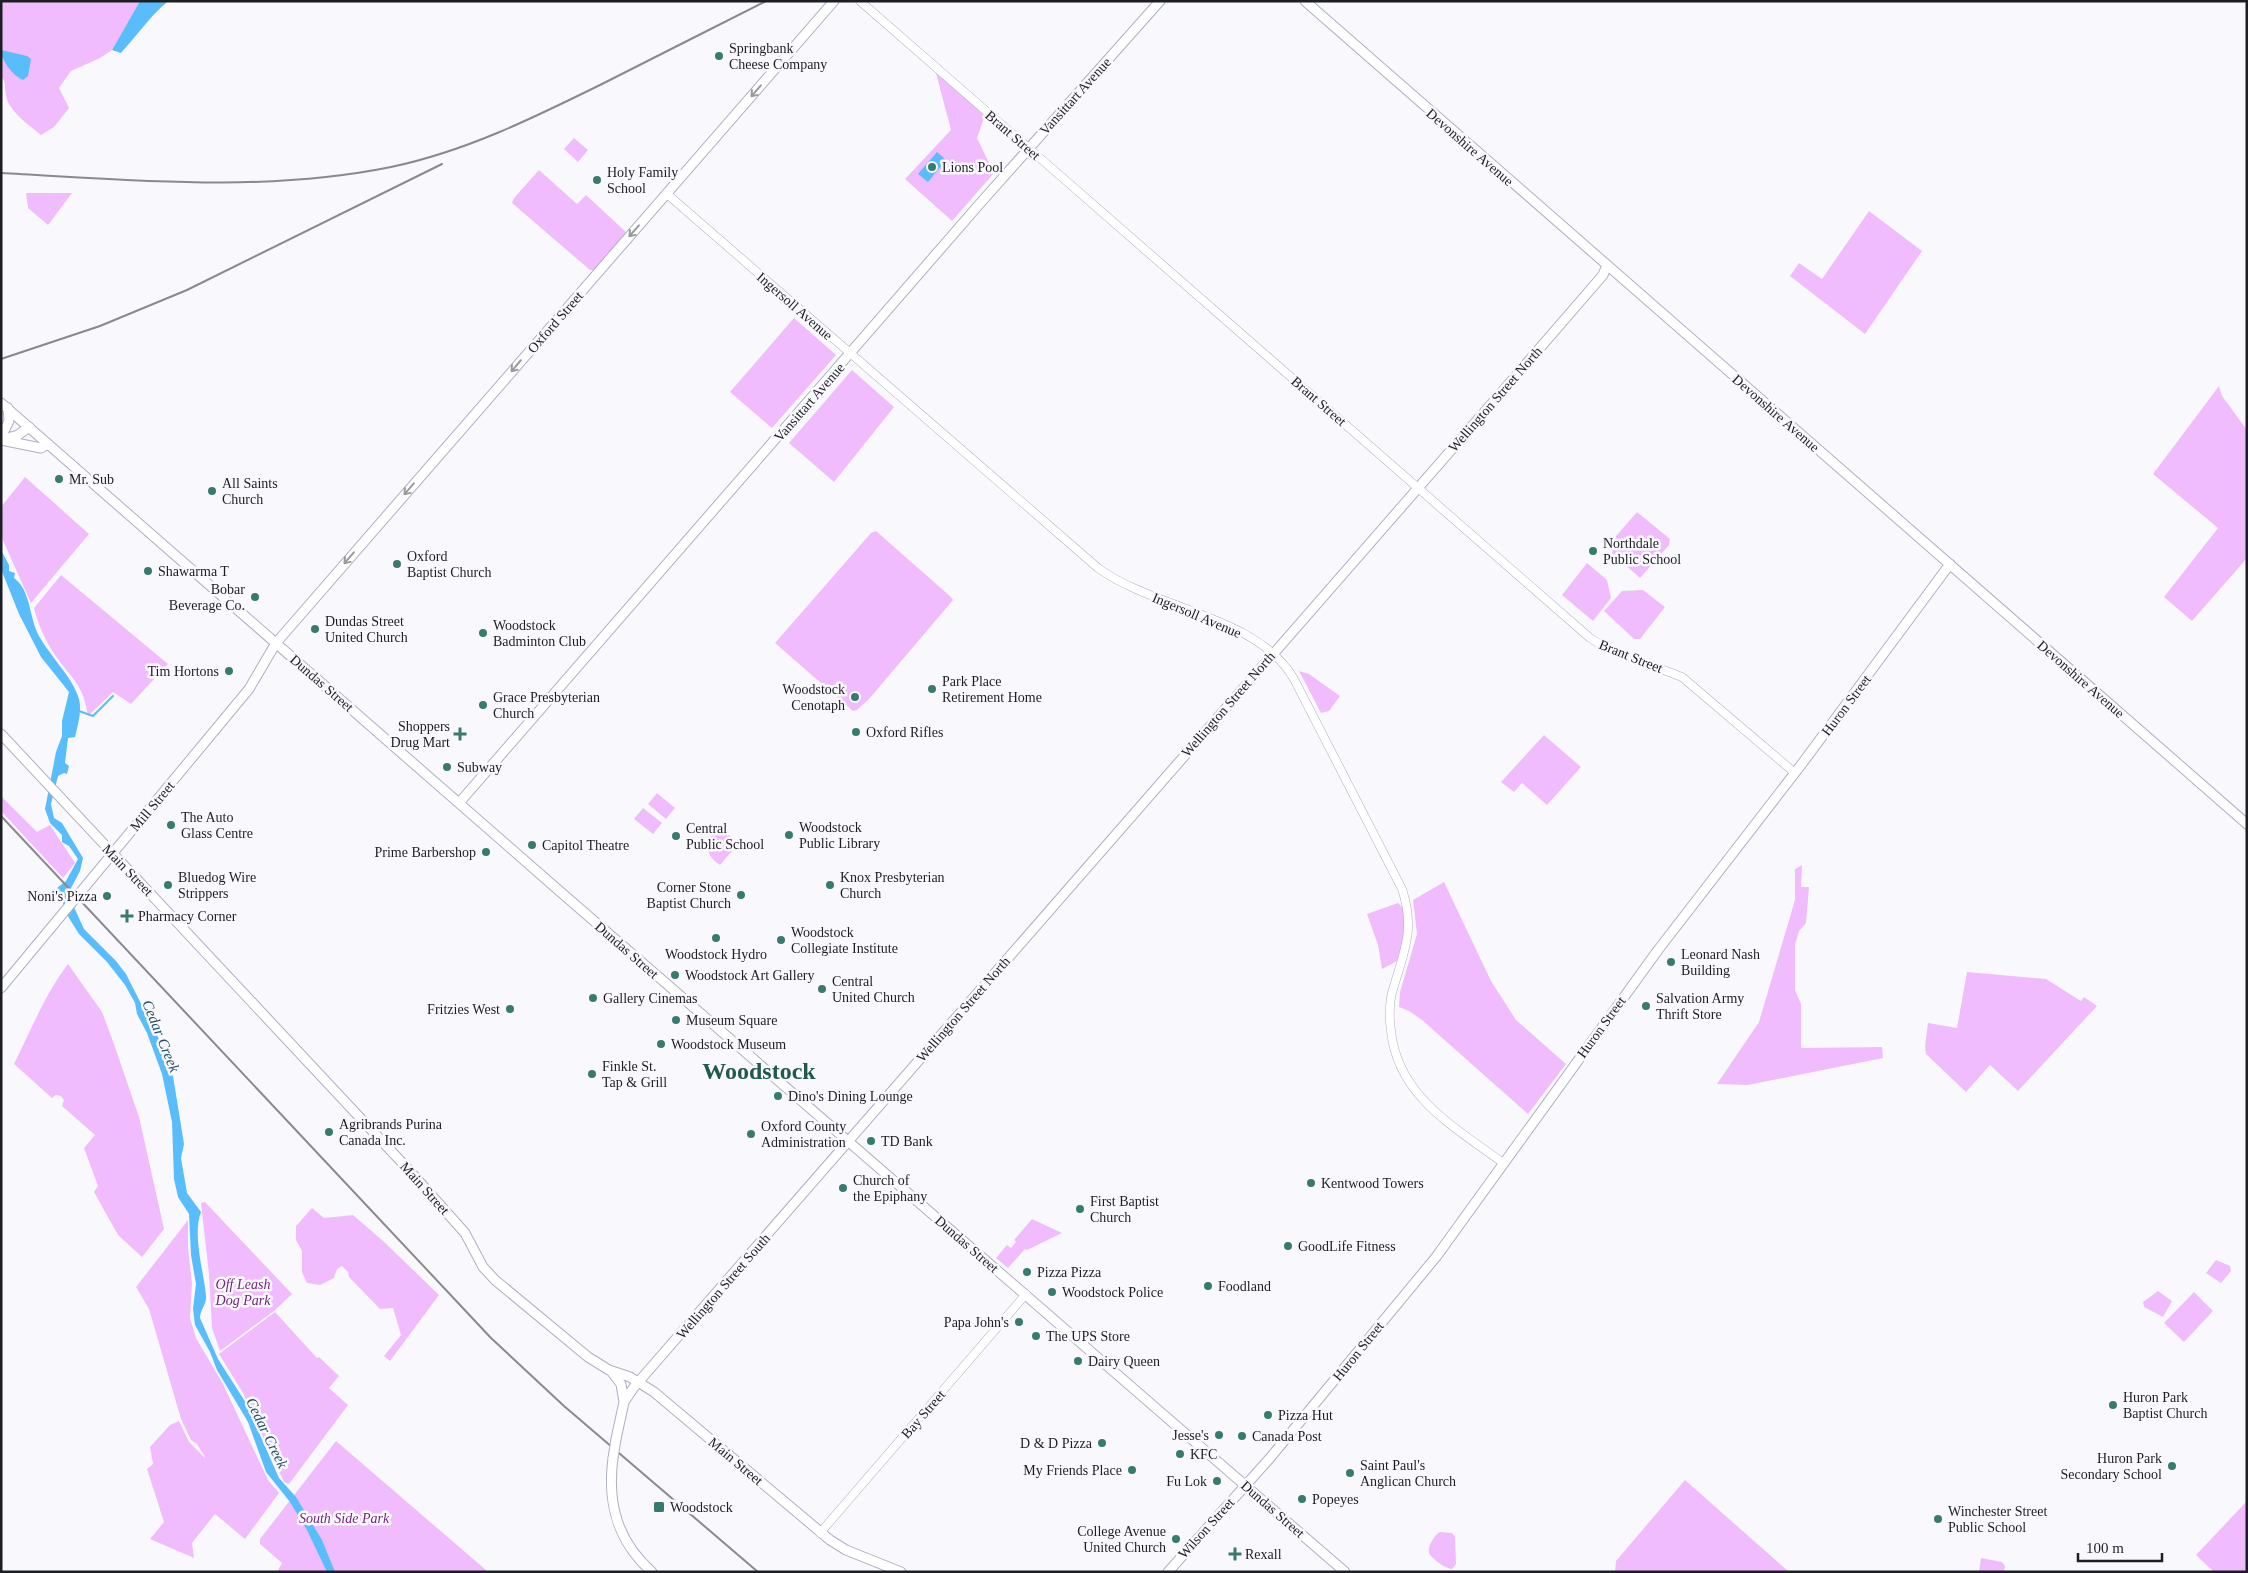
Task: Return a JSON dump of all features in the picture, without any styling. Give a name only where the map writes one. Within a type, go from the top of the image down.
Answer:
[{"type":"main road","name":"Oxford Street","points":[[276,643],[834,1]]},
{"type":"main road","name":"Vansittart Avenue","points":[[459,803],[1160,1]]},
{"type":"main road","name":"Devonshire Avenue","points":[[1305,1],[2247,824]]},
{"type":"main road","name":"Wellington Street North","points":[[848,1141],[1603,274],[1606,265]]},
{"type":"main road","name":"Dundas Street","points":[[4,406],[1345,1572]]},
{"type":"main road","points":[[1,439],[10,421],[4,406]]},
{"type":"main road","points":[[1,439],[14,437],[29,427]]},
{"type":"main road","points":[[1,439],[41,448],[48,444]]},
{"type":"main road","name":"Huron Street","points":[[1245,1485],[1298,1425],[1429,1265],[1663,944],[1795,773],[1950,564]]},
{"type":"main road","name":"Mill Street","points":[[1,988],[249,689],[276,643]]},
{"type":"main road","name":"Main Street","points":[[1,734],[414,1175],[465,1233],[489,1275],[588,1357],[609,1370],[639,1382],[722,1449],[820,1533],[846,1550],[901,1572]]},
{"type":"main road","name":"Wellington Street South","points":[[652,1572],[632,1553],[614,1517],[611,1488],[613,1458],[624,1402],[639,1382],[848,1141]]},
{"type":"main road","points":[[609,1370],[621,1384],[624,1402]]},
{"type":"main road","name":"Wilson Street","points":[[1168,1572],[1245,1485]]},
{"type":"street","name":"Brant Street","points":[[860,1],[1590,638],[1608,649],[1682,677],[1795,773]]},
{"type":"street","name":"Ingersoll Avenue","points":[[666,194],[850,355],[1106,574],[1126,585],[1255,639],[1273,652],[1294,680],[1402,889],[1406,902],[1409,922],[1408,941],[1390,1000],[1391,1036],[1398,1063],[1412,1088],[1426,1105],[1503,1163]]},
{"type":"street","name":"Bay Street","points":[[820,1533],[1026,1294]]},
{"type":"green space","points":[[1,1],[140,1],[112,50],[100,58],[71,71],[59,88],[69,108],[54,127],[41,135],[15,112],[5,92],[5,83],[1,76]]},
{"type":"green space","points":[[936,73],[985,115],[977,138],[994,173],[952,221],[905,179],[951,130]]},
{"type":"green space","points":[[574,138],[588,150],[578,162],[564,149]]},
{"type":"green space","points":[[539,170],[577,204],[586,195],[627,233],[594,270],[590,270],[512,203],[514,198]]},
{"type":"green space","points":[[26,193],[72,193],[48,225],[28,208]]},
{"type":"green space","points":[[1869,211],[1922,251],[1865,334],[1790,276],[1799,263],[1822,279]]},
{"type":"green space","points":[[794,318],[836,355],[772,428],[730,392]]},
{"type":"green space","points":[[852,370],[894,407],[834,482],[789,443]]},
{"type":"green space","points":[[2219,386],[2222,396],[2247,430],[2247,558],[2192,621],[2164,597],[2218,528],[2153,474]]},
{"type":"green space","points":[[25,477],[89,534],[31,603],[1,536],[1,507]]},
{"type":"green space","points":[[1637,512],[1670,539],[1669,545],[1640,578],[1612,553],[1616,536]]},
{"type":"green space","points":[[876,531],[953,600],[869,699],[857,710],[853,711],[775,643],[871,533]]},
{"type":"green space","points":[[1587,563],[1607,580],[1611,598],[1593,621],[1562,595]]},
{"type":"green space","points":[[61,575],[168,664],[131,704],[113,692],[88,716],[80,689],[48,644],[34,608]]},
{"type":"green space","points":[[1643,590],[1665,607],[1640,639],[1634,639],[1604,611],[1622,591]]},
{"type":"green space","points":[[1299,671],[1309,674],[1340,696],[1329,711],[1321,713]]},
{"type":"green space","points":[[1544,735],[1581,767],[1547,805],[1522,783],[1514,792],[1501,782]]},
{"type":"green space","points":[[657,793],[675,808],[666,819],[648,804]]},
{"type":"green space","points":[[1,796],[37,832],[50,825],[75,863],[63,878],[1,811]]},
{"type":"green space","points":[[643,808],[662,823],[653,834],[634,819]]},
{"type":"green space","points":[[719,825],[738,844],[720,865],[710,856],[708,851],[711,835]]},
{"type":"green space","points":[[1802,865],[1801,887],[1809,887],[1806,923],[1799,931],[1795,945],[1795,990],[1801,1004],[1801,1048],[1882,1047],[1883,1058],[1748,1085],[1717,1084],[1759,1022],[1795,900],[1795,869]]},
{"type":"green space","points":[[1444,882],[1491,981],[1516,1020],[1566,1064],[1528,1114],[1422,1020],[1399,1007],[1400,992],[1417,934],[1413,900]]},
{"type":"green space","points":[[1398,903],[1405,915],[1405,931],[1397,961],[1382,969],[1378,945],[1367,914]]},
{"type":"green space","points":[[68,964],[102,1012],[139,1117],[164,1229],[142,1257],[118,1235],[94,1192],[98,1186],[84,1148],[95,1135],[62,1106],[64,1100],[61,1096],[56,1095],[52,1098],[14,1064],[45,1000]]},
{"type":"green space","points":[[1967,972],[2046,979],[2081,1001],[2084,997],[2097,1006],[2018,1091],[1990,1065],[1966,1092],[1926,1054],[1925,1046],[1928,1023],[1957,1028]]},
{"type":"green space","name":"Off Leash Dog Park","points":[[205,1202],[292,1294],[274,1311],[220,1351],[212,1328],[209,1274],[201,1203]]},
{"type":"green space","points":[[312,1208],[324,1218],[353,1215],[439,1295],[390,1361],[384,1356],[401,1335],[393,1308],[380,1309],[349,1277],[348,1272],[342,1266],[337,1269],[334,1278],[320,1285],[307,1283],[302,1272],[302,1251],[296,1240],[296,1226]]},
{"type":"green space","points":[[1032,1219],[1062,1233],[1027,1250],[1025,1249],[1008,1268],[996,1258],[1007,1245],[1011,1248],[1016,1242],[1014,1240]]},
{"type":"green space","points":[[188,1220],[188,1248],[192,1283],[190,1318],[196,1338],[223,1384],[268,1480],[279,1493],[245,1539],[215,1514],[192,1543],[194,1558],[150,1539],[164,1522],[147,1469],[153,1464],[150,1447],[170,1425],[179,1421],[189,1442],[206,1459],[197,1444],[191,1440],[181,1419],[149,1309],[136,1287]]},
{"type":"green space","points":[[2216,1260],[2230,1266],[2231,1271],[2221,1283],[2206,1273]]},
{"type":"green space","points":[[2158,1291],[2172,1301],[2163,1317],[2144,1307],[2143,1302]]},
{"type":"green space","points":[[2194,1292],[2213,1311],[2184,1342],[2164,1323]]},
{"type":"green space","points":[[275,1312],[317,1358],[319,1357],[339,1376],[329,1388],[348,1405],[289,1484],[284,1482],[243,1393],[219,1354]]},
{"type":"green space","name":"South Side Park","points":[[336,1441],[486,1570],[484,1572],[277,1572],[282,1563],[260,1544],[260,1539]]},
{"type":"green space","points":[[1685,1480],[1789,1572],[1615,1572],[1616,1561]]},
{"type":"green space","points":[[2247,1501],[2247,1572],[2214,1572],[2196,1555]]},
{"type":"green space","points":[[1440,1532],[1452,1533],[1455,1537],[1456,1564],[1452,1569],[1439,1563],[1429,1553],[1432,1541]]},
{"type":"green space","points":[[1981,1558],[2002,1562],[2005,1566],[2004,1572],[1979,1572]]},
{"type":"water","points":[[140,1],[169,1],[152,17],[121,53],[112,50]]},
{"type":"water","points":[[1,50],[27,56],[31,59],[28,76],[23,80],[15,75],[5,63]]},
{"type":"water","name":"Lions Pool","points":[[937,152],[946,160],[928,182],[918,174]]},
{"type":"water","name":"Cedar Creek","points":[[1,550],[9,565],[9,571],[15,573],[14,578],[24,590],[39,636],[67,675],[79,699],[80,713],[75,737],[68,738],[65,763],[69,766],[67,774],[64,773],[58,776],[51,804],[54,818],[62,823],[83,858],[80,871],[68,894],[84,929],[116,961],[126,974],[163,1047],[162,1053],[173,1076],[184,1144],[181,1158],[187,1193],[201,1212],[198,1242],[206,1299],[200,1318],[218,1359],[246,1403],[279,1478],[296,1497],[322,1540],[335,1572],[327,1572],[307,1530],[290,1502],[266,1472],[248,1422],[217,1370],[210,1352],[195,1325],[193,1309],[196,1284],[191,1255],[189,1214],[178,1197],[174,1179],[172,1122],[162,1074],[147,1033],[137,1014],[135,1003],[125,985],[107,962],[79,934],[69,918],[57,888],[66,881],[78,859],[69,846],[62,842],[62,835],[50,823],[45,809],[56,752],[62,736],[62,721],[69,692],[41,657],[19,614],[1,569]]},
{"type":"waterway","points":[[79,711],[93,716],[113,696]]},
{"type":"railway","points":[[1,173],[148,181],[246,182],[343,175],[391,167],[447,152],[500,132],[604,83],[766,1]]},
{"type":"railway","points":[[1,359],[100,326],[187,290],[442,164]]},
{"type":"railway","points":[[1,816],[491,1338],[564,1406],[758,1572]]},
{"type":"place","name":"Springbank Cheese Company","points":[[719,56]]},
{"type":"place","name":"Lions Pool","points":[[932,167]]},
{"type":"place","name":"Holy Family School","points":[[597,180]]},
{"type":"place","name":"Mr. Sub","points":[[59,479]]},
{"type":"place","name":"All Saints Church","points":[[212,491]]},
{"type":"place","name":"Northdale Public School","points":[[1593,551]]},
{"type":"place","name":"Oxford Baptist Church","points":[[397,564]]},
{"type":"place","name":"Shawarma T","points":[[148,571]]},
{"type":"place","name":"Bobar Beverage Co.","points":[[255,597]]},
{"type":"place","name":"Dundas Street United Church","points":[[315,629]]},
{"type":"place","name":"Woodstock Badminton Club","points":[[483,633]]},
{"type":"place","name":"Tim Hortons","points":[[229,671]]},
{"type":"place","name":"Park Place Retirement Home","points":[[932,689]]},
{"type":"place","name":"Woodstock Cenotaph","points":[[855,697]]},
{"type":"place","name":"Grace Presbyterian Church","points":[[483,705]]},
{"type":"place","name":"Oxford Rifles","points":[[856,732]]},
{"type":"place","name":"Shoppers Drug Mart","points":[[460,734]]},
{"type":"place","name":"Subway","points":[[447,767]]},
{"type":"place","name":"The Auto Glass Centre","points":[[171,825]]},
{"type":"place","name":"Woodstock Public Library","points":[[789,835]]},
{"type":"place","name":"Central Public School","points":[[676,836]]},
{"type":"place","name":"Capitol Theatre","points":[[532,845]]},
{"type":"place","name":"Prime Barbershop","points":[[486,852]]},
{"type":"place","name":"Bluedog Wire Strippers","points":[[168,885]]},
{"type":"place","name":"Knox Presbyterian Church","points":[[830,885]]},
{"type":"place","name":"Corner Stone Baptist Church","points":[[741,895]]},
{"type":"place","name":"Noni's Pizza","points":[[107,896]]},
{"type":"place","name":"Pharmacy Corner","points":[[127,916]]},
{"type":"place","name":"Woodstock Hydro","points":[[716,938]]},
{"type":"place","name":"Woodstock Collegiate Institute","points":[[781,940]]},
{"type":"place","name":"Leonard Nash Building","points":[[1671,962]]},
{"type":"place","name":"Woodstock Art Gallery","points":[[675,975]]},
{"type":"place","name":"Central United Church","points":[[822,989]]},
{"type":"place","name":"Gallery Cinemas","points":[[593,998]]},
{"type":"place","name":"Salvation Army Thrift Store","points":[[1646,1006]]},
{"type":"place","name":"Fritzies West","points":[[510,1009]]},
{"type":"place","name":"Museum Square","points":[[676,1020]]},
{"type":"place","name":"Woodstock Museum","points":[[661,1044]]},
{"type":"place","name":"Finkle St. Tap & Grill","points":[[592,1074]]},
{"type":"place","name":"Dino's Dining Lounge","points":[[778,1096]]},
{"type":"place","name":"Agribrands Purina Canada Inc.","points":[[329,1132]]},
{"type":"place","name":"Oxford County Administration","points":[[751,1134]]},
{"type":"place","name":"TD Bank","points":[[871,1141]]},
{"type":"place","name":"Kentwood Towers","points":[[1311,1183]]},
{"type":"place","name":"Church of the Epiphany","points":[[843,1188]]},
{"type":"place","name":"First Baptist Church","points":[[1080,1209]]},
{"type":"place","name":"GoodLife Fitness","points":[[1288,1246]]},
{"type":"place","name":"Pizza Pizza","points":[[1027,1272]]},
{"type":"place","name":"Foodland","points":[[1208,1286]]},
{"type":"place","name":"Woodstock Police","points":[[1052,1292]]},
{"type":"place","name":"Papa John's","points":[[1019,1322]]},
{"type":"place","name":"The UPS Store","points":[[1036,1336]]},
{"type":"place","name":"Dairy Queen","points":[[1078,1361]]},
{"type":"place","name":"Huron Park Baptist Church","points":[[2113,1405]]},
{"type":"place","name":"Pizza Hut","points":[[1268,1415]]},
{"type":"place","name":"Jesse's","points":[[1219,1435]]},
{"type":"place","name":"Canada Post","points":[[1242,1436]]},
{"type":"place","name":"D & D Pizza","points":[[1102,1443]]},
{"type":"place","name":"KFC","points":[[1180,1454]]},
{"type":"place","name":"Huron Park Secondary School","points":[[2172,1466]]},
{"type":"place","name":"My Friends Place","points":[[1132,1470]]},
{"type":"place","name":"Saint Paul's Anglican Church","points":[[1350,1473]]},
{"type":"place","name":"Fu Lok","points":[[1217,1481]]},
{"type":"place","name":"Popeyes","points":[[1302,1499]]},
{"type":"place","name":"Woodstock","points":[[659,1507]]},
{"type":"place","name":"Winchester Street Public School","points":[[1938,1519]]},
{"type":"place","name":"College Avenue United Church","points":[[1176,1539]]},
{"type":"place","name":"Rexall","points":[[1235,1554]]},
{"type":"district","name":"Woodstock","points":[[759,1071]]}]
